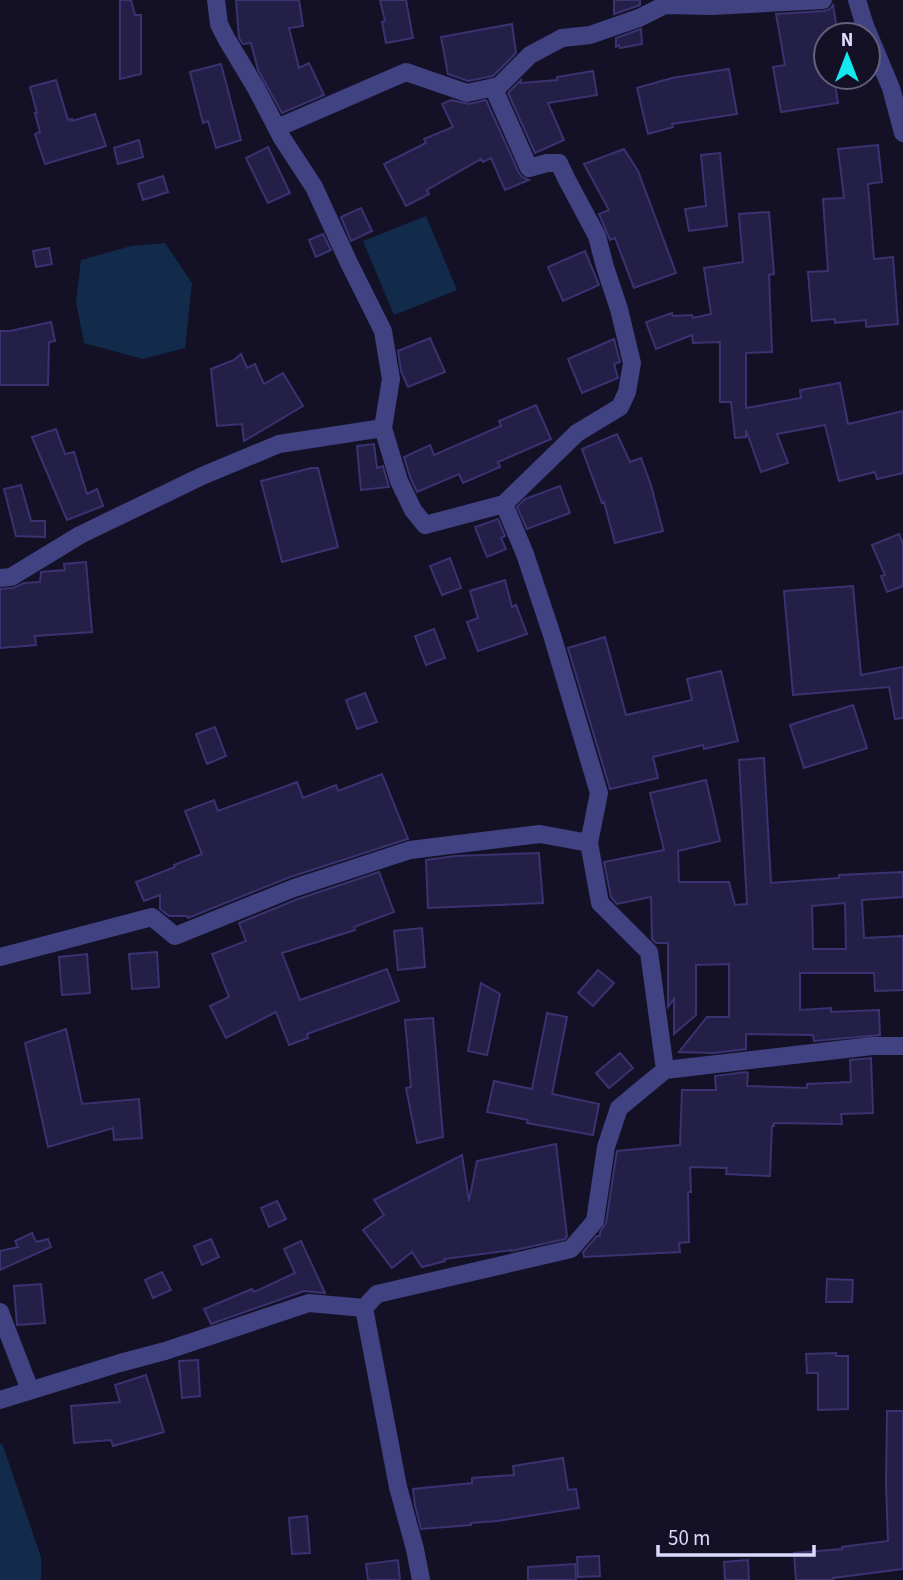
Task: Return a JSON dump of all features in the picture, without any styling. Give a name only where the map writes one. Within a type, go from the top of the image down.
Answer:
[{"type":"street","points":[[216,0],[219,24],[277,128],[314,187],[383,331],[391,379],[383,428],[399,481],[413,510],[425,524],[504,503],[577,433],[620,407],[627,392],[632,363],[597,236],[559,163],[529,168],[493,87]]},
{"type":"street","points":[[277,128],[407,72],[467,93],[499,86],[530,55],[562,38],[590,35],[639,18],[667,3],[712,6],[823,0]]},
{"type":"street","points":[[857,0],[891,88],[903,133]]},
{"type":"street","points":[[0,578],[11,577],[80,535],[177,487],[279,444],[383,428]]},
{"type":"street","points":[[504,503],[525,554],[552,635],[599,793],[589,843],[600,903],[649,952],[665,1070]]},
{"type":"street","points":[[0,957],[152,917],[175,936],[294,888],[410,850],[540,834],[589,843]]},
{"type":"street","points":[[364,1308],[377,1294],[571,1249],[595,1221],[606,1147],[619,1108],[665,1070],[872,1046],[903,1046]]},
{"type":"street","points":[[0,1399],[165,1351],[309,1303],[364,1308]]},
{"type":"street","points":[[364,1308],[398,1487],[421,1580]]},
{"type":"street","points":[[0,1312],[30,1390]]},
{"type":"water","points":[[426,216],[457,290],[394,315],[363,241]]},
{"type":"water","points":[[165,243],[192,283],[185,348],[143,359],[84,343],[76,302],[81,260],[131,246]]},
{"type":"water","points":[[2,1443],[41,1557],[41,1580],[0,1580]]},
{"type":"building","points":[[120,0],[131,0],[135,15],[141,15],[141,74],[120,79]]},
{"type":"building","points":[[236,0],[299,0],[303,26],[289,28],[299,68],[309,63],[324,95],[282,113],[258,70],[251,43],[243,44],[239,38]]},
{"type":"building","points":[[380,0],[406,0],[413,38],[386,43]]},
{"type":"building","points":[[614,0],[640,0],[640,5],[614,14]]},
{"type":"building","points":[[833,5],[836,21],[812,21],[812,91],[836,91],[838,103],[781,112],[773,67],[785,65],[776,14],[830,9]]},
{"type":"building","points":[[512,24],[516,53],[493,76],[468,81],[448,74],[441,37]]},
{"type":"building","points":[[641,29],[642,44],[616,47],[616,38]]},
{"type":"building","points":[[221,64],[241,140],[216,148],[208,121],[203,123],[190,72]]},
{"type":"building","points":[[729,69],[737,114],[672,124],[673,127],[648,134],[637,88],[672,78]]},
{"type":"building","points":[[593,71],[597,95],[548,103],[564,140],[535,153],[508,93],[521,80],[521,83],[557,80],[557,77]]},
{"type":"building","points":[[56,80],[68,120],[95,114],[106,146],[45,164],[35,134],[40,132],[30,87]]},
{"type":"building","points":[[451,100],[469,104],[486,100],[519,173],[529,180],[505,190],[491,158],[483,162],[481,159],[427,190],[429,194],[406,206],[384,164],[426,143],[424,139],[453,127],[442,104]]},
{"type":"building","points":[[139,140],[143,157],[118,164],[114,148]]},
{"type":"building","points":[[878,145],[882,182],[868,184],[874,259],[893,257],[898,324],[866,327],[866,320],[835,323],[835,319],[812,321],[808,272],[828,271],[823,199],[844,198],[838,149]]},
{"type":"building","points":[[268,147],[290,193],[268,203],[246,158]]},
{"type":"building","points":[[624,149],[638,171],[676,273],[634,288],[615,238],[610,240],[599,214],[609,210],[584,164]]},
{"type":"building","points":[[720,153],[727,226],[689,231],[685,209],[706,206],[701,155]]},
{"type":"building","points":[[163,176],[168,192],[143,200],[138,184]]},
{"type":"building","points":[[361,208],[372,231],[351,241],[341,217]]},
{"type":"building","points":[[769,212],[774,274],[769,275],[772,352],[746,353],[746,408],[801,398],[800,390],[840,383],[848,424],[903,411],[903,473],[877,479],[875,472],[839,481],[825,425],[777,434],[788,463],[761,472],[746,430],[746,437],[735,438],[731,402],[720,402],[720,342],[693,343],[692,335],[656,349],[646,322],[672,313],[673,316],[692,315],[693,318],[711,314],[704,268],[743,262],[739,214]]},
{"type":"building","points":[[323,234],[331,250],[316,257],[309,240]]},
{"type":"building","points":[[49,248],[52,264],[36,267],[33,251]]},
{"type":"building","points":[[585,251],[599,285],[563,301],[548,267]]},
{"type":"building","points":[[51,322],[55,341],[49,342],[48,385],[0,385],[0,331]]},
{"type":"building","points":[[430,338],[445,372],[408,387],[401,371],[398,351]]},
{"type":"building","points":[[614,339],[620,362],[614,364],[618,378],[582,393],[568,359]]},
{"type":"building","points":[[241,354],[247,368],[255,364],[264,384],[283,373],[303,406],[244,441],[242,424],[217,426],[211,369],[234,360]]},
{"type":"building","points":[[536,405],[551,439],[498,462],[500,467],[463,483],[459,474],[417,492],[404,457],[430,445],[434,455],[501,426],[499,421]]},
{"type":"building","points":[[56,429],[65,454],[74,452],[87,494],[97,489],[103,506],[67,520],[32,437]]},
{"type":"building","points":[[617,434],[630,462],[641,458],[663,531],[615,543],[604,502],[602,503],[582,449]]},
{"type":"building","points":[[374,444],[377,468],[383,466],[389,487],[361,490],[357,446]]},
{"type":"building","points":[[318,468],[338,547],[282,562],[261,481]]},
{"type":"building","points":[[21,485],[31,521],[45,521],[45,537],[16,536],[4,489]]},
{"type":"building","points":[[560,486],[570,513],[527,529],[517,507],[525,499]]},
{"type":"building","points":[[498,519],[505,536],[501,538],[506,549],[487,557],[475,527]]},
{"type":"building","points":[[899,534],[903,544],[903,586],[887,592],[881,576],[885,575],[872,545]]},
{"type":"building","points":[[450,558],[461,588],[442,595],[430,566]]},
{"type":"building","points":[[86,562],[92,632],[35,636],[36,645],[0,648],[0,589],[40,582],[41,572],[65,570],[64,564]]},
{"type":"building","points":[[505,580],[512,607],[516,605],[527,634],[478,651],[467,622],[478,618],[470,591]]},
{"type":"building","points":[[853,586],[861,675],[903,667],[903,718],[895,719],[889,687],[793,695],[784,591]]},
{"type":"building","points":[[434,629],[445,658],[426,665],[415,636]]},
{"type":"building","points":[[605,637],[626,715],[692,700],[687,679],[721,671],[738,741],[704,749],[703,745],[653,757],[658,778],[610,789],[568,648]]},
{"type":"building","points":[[365,693],[377,722],[357,729],[346,700]]},
{"type":"building","points":[[853,705],[867,748],[804,768],[790,725]]},
{"type":"building","points":[[215,727],[226,756],[207,764],[196,734]]},
{"type":"building","points":[[764,758],[771,883],[839,878],[839,875],[903,872],[903,897],[862,900],[864,938],[903,936],[903,990],[875,991],[874,973],[800,973],[800,1010],[879,1010],[880,1035],[814,1041],[813,1035],[746,1034],[746,1049],[714,1053],[679,1052],[707,1017],[729,1017],[729,964],[696,965],[696,1015],[674,1034],[674,999],[668,1007],[668,943],[656,943],[652,939],[651,897],[617,904],[611,897],[604,862],[664,850],[650,793],[706,780],[720,841],[678,851],[679,882],[729,882],[735,905],[747,904],[739,760]],"holes":[[[845,903],[846,949],[813,949],[812,906]]]},
{"type":"building","points":[[382,774],[408,839],[290,877],[188,918],[169,916],[160,909],[160,895],[144,901],[136,882],[202,854],[185,811],[214,800],[218,811],[297,782],[303,798],[336,785],[338,791]]},
{"type":"building","points":[[539,853],[543,903],[428,908],[426,860],[455,856]]},
{"type":"building","points":[[379,872],[394,912],[354,927],[355,930],[282,953],[300,1000],[387,969],[399,1001],[307,1034],[308,1038],[289,1045],[276,1012],[226,1038],[210,1006],[229,997],[212,954],[246,941],[239,923],[298,899]]},
{"type":"building","points":[[422,928],[425,967],[398,970],[394,931]]},
{"type":"building","points":[[157,952],[159,987],[132,989],[129,954]]},
{"type":"building","points":[[87,954],[90,993],[62,995],[59,957]]},
{"type":"building","points":[[598,970],[614,983],[593,1006],[578,993]]},
{"type":"building","points":[[481,983],[500,994],[487,1055],[468,1051]]},
{"type":"building","points":[[547,1013],[567,1017],[552,1094],[599,1104],[593,1135],[527,1123],[528,1120],[487,1112],[494,1081],[532,1089]]},
{"type":"building","points":[[433,1018],[443,1137],[417,1143],[406,1088],[411,1087],[405,1020]]},
{"type":"building","points":[[66,1029],[82,1104],[139,1099],[142,1138],[114,1140],[113,1128],[48,1147],[25,1043]]},
{"type":"building","points":[[620,1053],[633,1068],[609,1088],[596,1073]]},
{"type":"building","points":[[871,1058],[873,1113],[841,1114],[842,1124],[774,1123],[770,1176],[726,1174],[727,1168],[690,1167],[689,1242],[679,1243],[680,1252],[584,1257],[583,1252],[600,1236],[606,1223],[617,1151],[680,1145],[682,1090],[716,1090],[715,1076],[746,1072],[747,1086],[807,1088],[807,1084],[851,1082],[850,1060]]},
{"type":"building","points":[[556,1144],[567,1236],[565,1239],[511,1251],[444,1259],[445,1261],[422,1267],[412,1252],[392,1268],[363,1230],[384,1215],[374,1200],[462,1155],[469,1201],[477,1161]]},
{"type":"building","points":[[277,1201],[286,1219],[269,1227],[261,1208]]},
{"type":"building","points":[[32,1233],[36,1242],[48,1239],[51,1247],[0,1270],[0,1251],[18,1247],[15,1241]]},
{"type":"building","points":[[211,1239],[219,1257],[202,1265],[194,1246]]},
{"type":"building","points":[[301,1241],[325,1293],[304,1291],[211,1324],[204,1309],[252,1289],[254,1292],[295,1273],[284,1249]]},
{"type":"building","points":[[162,1272],[171,1290],[153,1298],[145,1280]]},
{"type":"building","points":[[827,1279],[853,1280],[852,1302],[826,1302]]},
{"type":"building","points":[[41,1284],[45,1323],[17,1325],[14,1286]]},
{"type":"building","points":[[836,1353],[836,1356],[848,1356],[848,1409],[818,1410],[818,1373],[807,1373],[806,1354]]},
{"type":"building","points":[[198,1360],[200,1396],[182,1398],[179,1361]]},
{"type":"building","points":[[146,1375],[164,1432],[113,1446],[111,1440],[74,1443],[71,1406],[120,1402],[115,1385]]},
{"type":"building","points":[[887,1411],[903,1411],[903,1569],[833,1580],[796,1580],[794,1553],[842,1549],[888,1541]]},
{"type":"building","points":[[563,1458],[568,1490],[576,1489],[579,1508],[471,1525],[421,1529],[413,1489],[472,1483],[472,1478],[514,1475],[513,1466]]},
{"type":"building","points":[[307,1516],[310,1553],[292,1554],[289,1518]]},
{"type":"building","points":[[599,1556],[600,1576],[578,1577],[577,1557]]},
{"type":"building","points":[[398,1560],[400,1580],[368,1580],[366,1564]]},
{"type":"building","points":[[748,1560],[749,1580],[725,1580],[724,1562]]},
{"type":"building","points":[[575,1564],[576,1580],[528,1580],[528,1567]]}]
